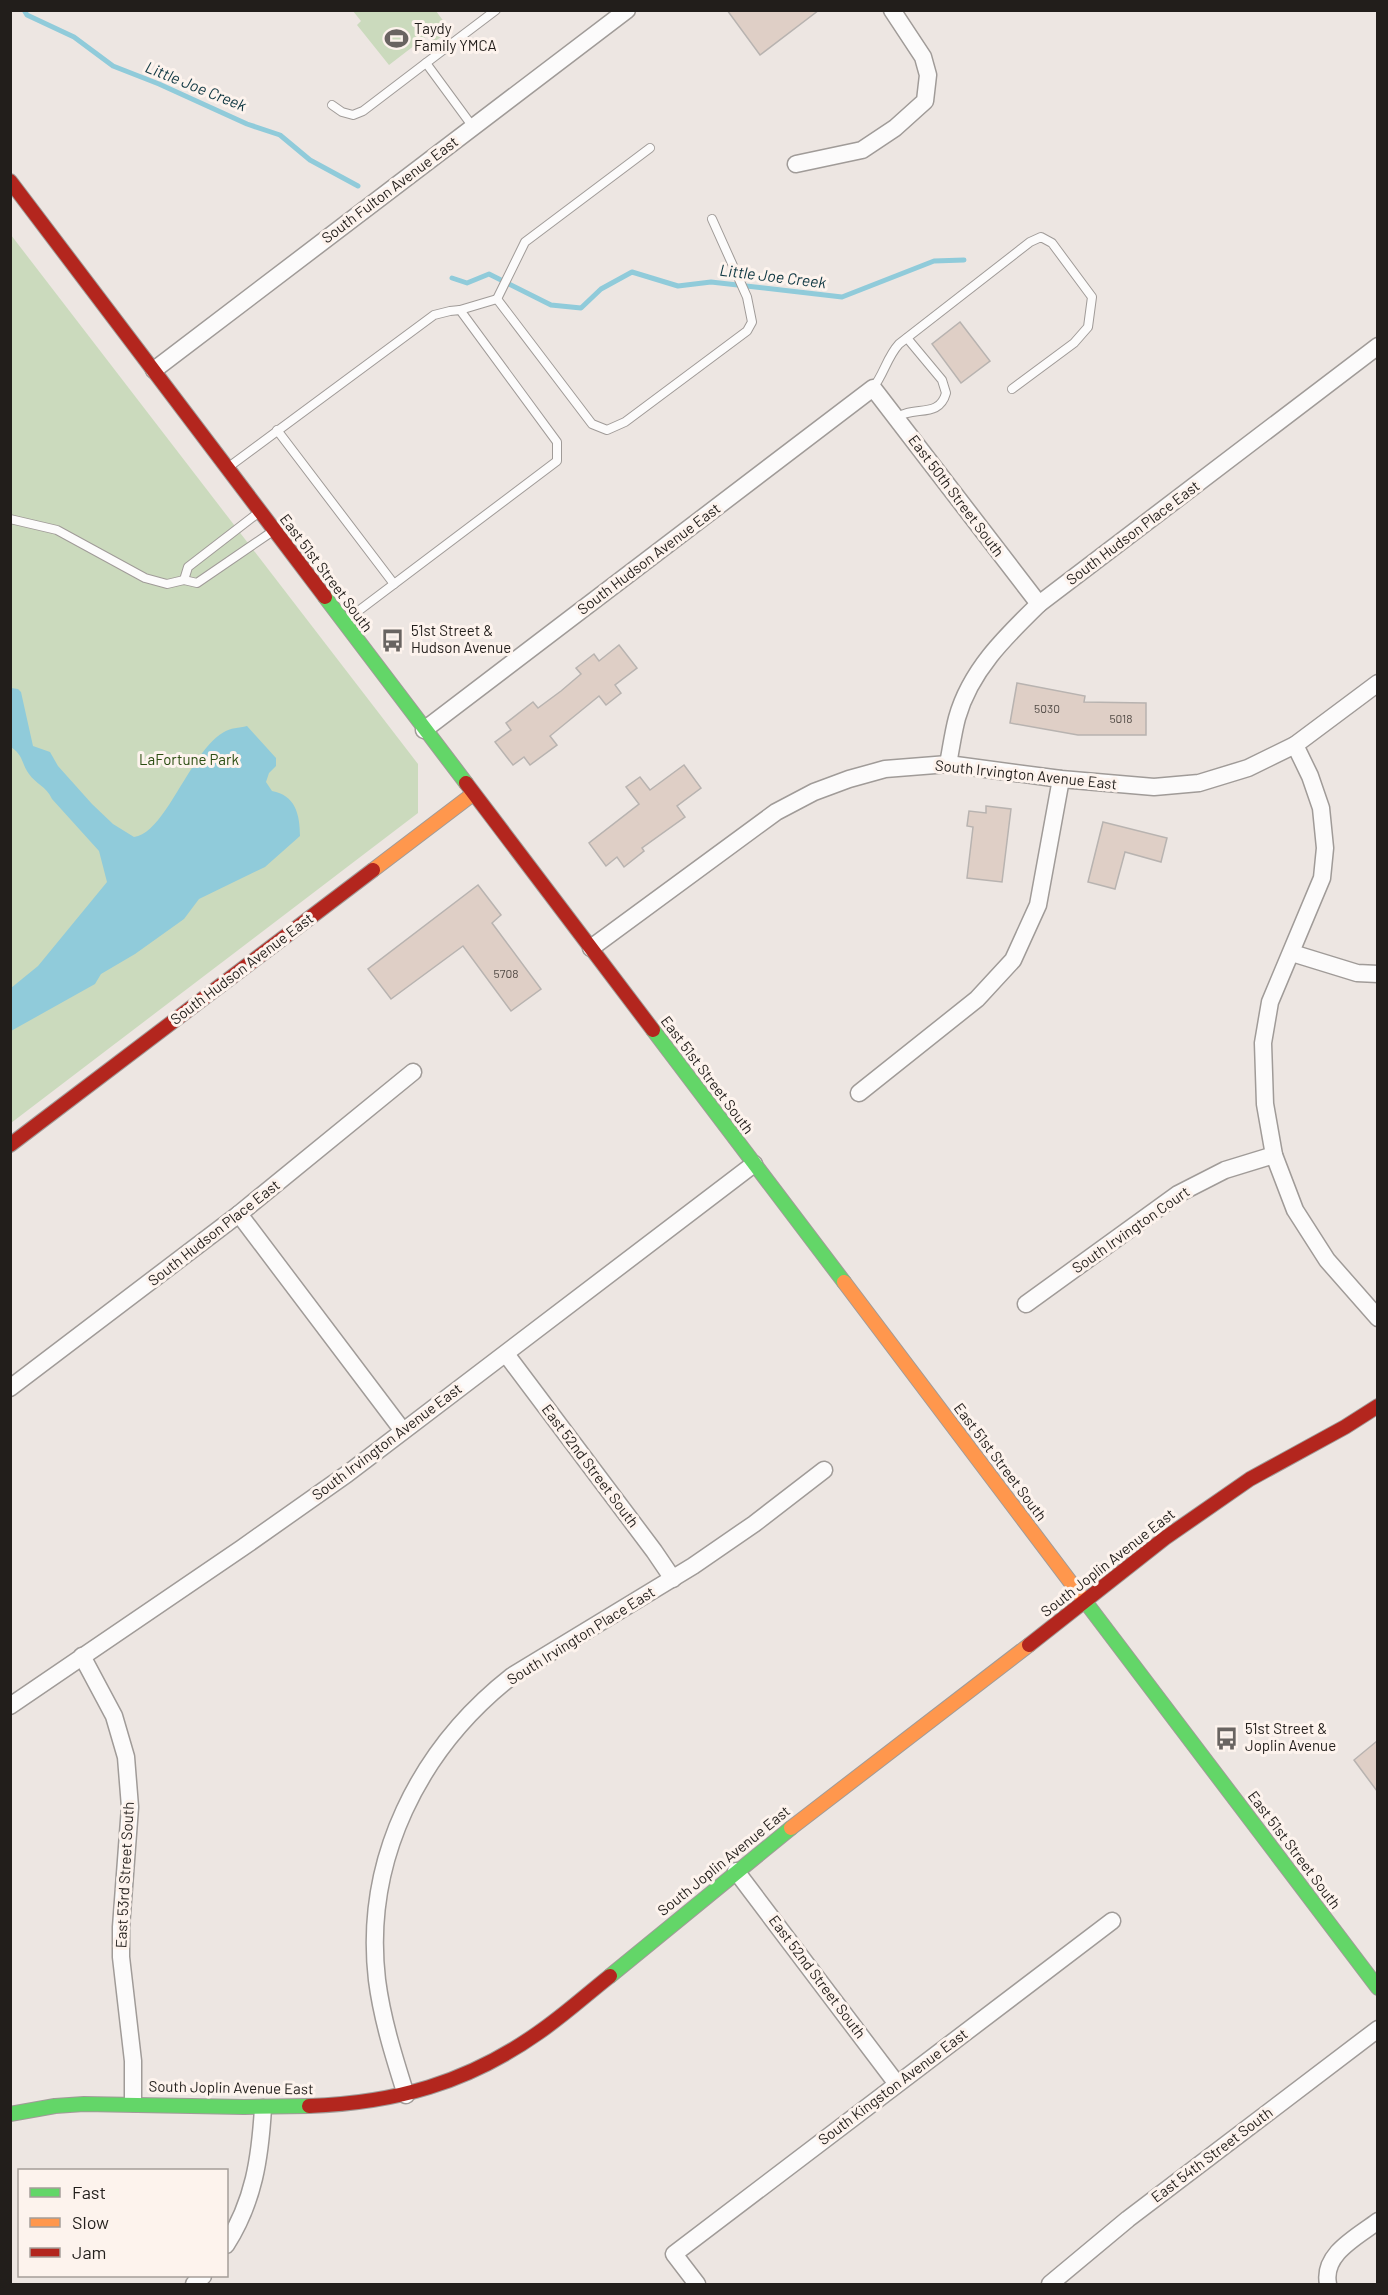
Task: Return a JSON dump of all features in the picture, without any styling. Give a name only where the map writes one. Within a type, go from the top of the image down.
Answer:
[{"type":"main road","name":"East 51st Street South","points":[[10,182],[1377,1988]]},
{"type":"main road","name":"South Hudson Avenue East","points":[[10,1145],[473,794]]},
{"type":"main road","name":"South Joplin Avenue East","points":[[10,2114],[55,2106],[133,2103],[263,2108],[348,2104],[406,2095],[477,2069],[536,2036],[736,1871],[1165,1538],[1250,1479],[1345,1427],[1377,1406]]},
{"type":"street","points":[[796,164],[862,150],[895,128],[925,101],[928,75],[923,57],[892,10]]},
{"type":"street","name":"South Fulton Avenue East","points":[[154,370],[473,127],[617,13]]},
{"type":"street","name":"South Hudson Place East","points":[[948,764],[958,716],[978,671],[1006,636],[1039,604],[1377,346]]},
{"type":"street","name":"East 50th Street South","points":[[873,388],[1039,604]]},
{"type":"street","name":"South Hudson Avenue East","points":[[424,730],[873,388]]},
{"type":"street","name":"South Irvington Avenue East","points":[[591,948],[776,812],[849,779],[885,769],[948,764],[1061,779],[1154,787],[1199,783],[1248,768],[1296,745],[1377,683]]},
{"type":"street","points":[[1296,745],[1321,808],[1325,848],[1322,878],[1270,1002],[1263,1042],[1265,1104],[1274,1155],[1295,1210],[1327,1260],[1377,1318]]},
{"type":"street","points":[[859,1093],[977,999],[1013,960],[1038,905],[1061,779]]},
{"type":"street","points":[[1292,952],[1357,973],[1377,974]]},
{"type":"street","name":"South Hudson Place East","points":[[10,1389],[239,1214],[413,1072]]},
{"type":"street","name":"South Irvington Court","points":[[1026,1304],[1178,1194],[1225,1170],[1274,1155]]},
{"type":"street","name":"South Irvington Avenue East","points":[[10,1706],[269,1529],[506,1354],[754,1164]]},
{"type":"street","points":[[239,1214],[403,1431]]},
{"type":"street","name":"East 52nd Street South","points":[[506,1354],[673,1579]]},
{"type":"street","name":"South Irvington Place East","points":[[406,2095],[384,2020],[377,1977],[375,1925],[387,1852],[405,1805],[423,1773],[444,1743],[484,1698],[530,1663],[673,1579],[754,1524],[824,1470]]},
{"type":"street","name":"East 53rd Street South","points":[[82,1656],[114,1716],[126,1757],[130,1807],[121,1957],[133,2061],[133,2103]]},
{"type":"street","name":"East 52nd Street South","points":[[736,1871],[897,2084]]},
{"type":"street","name":"South Kingston Avenue East","points":[[698,2284],[674,2254],[1112,1921]]},
{"type":"street","name":"East 54th Street South","points":[[1050,2284],[1105,2236],[1377,2029]]},
{"type":"street","points":[[228,2241],[242,2216],[255,2178],[261,2146],[263,2108]]},
{"type":"street","points":[[1328,2278],[1337,2253],[1377,2221]]},
{"type":"lane","points":[[332,105],[342,112],[353,115],[363,111],[495,10]]},
{"type":"lane","points":[[426,63],[473,127]]},
{"type":"lane","points":[[227,468],[434,315],[497,300],[525,242],[650,148]]},
{"type":"lane","points":[[497,300],[592,424],[599,429],[608,430],[625,422],[747,331],[752,322],[747,297],[712,219]]},
{"type":"lane","points":[[873,388],[881,377],[892,351],[1030,242],[1041,237],[1052,243],[1092,297],[1088,327],[1074,343],[1012,389]]},
{"type":"lane","points":[[343,623],[557,461],[557,442],[460,310]]},
{"type":"lane","points":[[896,418],[908,412],[938,408],[946,393],[942,380],[907,338]]},
{"type":"lane","points":[[277,430],[394,584]]},
{"type":"lane","points":[[184,580],[188,567],[259,512]]},
{"type":"lane","points":[[10,519],[57,530],[145,578],[167,584],[184,580],[197,583],[273,530]]},
{"type":"green space","name":"Taydy Family YMCA","points":[[353,11],[436,11],[450,30],[434,42],[428,35],[389,65],[357,25],[361,21]]},
{"type":"green space","name":"LaFortune Park","points":[[11,235],[418,764],[418,813],[11,1123]]},
{"type":"water","points":[[11,688],[21,692],[33,746],[50,752],[58,766],[92,804],[113,824],[134,837],[146,832],[157,822],[200,756],[212,742],[226,731],[247,726],[276,758],[276,766],[269,773],[266,782],[272,791],[286,797],[295,807],[300,836],[265,867],[199,899],[184,919],[135,954],[101,974],[95,984],[11,1031],[11,988],[38,966],[107,882],[99,851],[26,770],[18,753],[11,747]]},
{"type":"building","points":[[727,10],[819,10],[760,55]]},
{"type":"building","points":[[960,322],[990,361],[961,383],[932,344]]},
{"type":"building","points":[[619,645],[637,668],[615,685],[621,693],[606,705],[599,696],[550,736],[557,745],[530,765],[524,757],[513,765],[495,742],[511,730],[506,723],[533,702],[538,708],[561,691],[581,674],[576,668],[594,654],[599,661]]},
{"type":"building","points":[[1017,683],[1085,696],[1084,702],[1146,703],[1146,735],[1078,735],[1010,723]]},
{"type":"building","points":[[684,765],[701,788],[677,806],[685,817],[642,848],[644,851],[624,867],[617,857],[606,866],[589,843],[639,804],[626,787],[640,777],[650,790]]},
{"type":"building","points":[[986,806],[1011,809],[1002,882],[967,878],[973,827],[967,826],[969,811],[986,813]]},
{"type":"building","points":[[1103,822],[1167,838],[1161,862],[1125,852],[1115,889],[1088,882]]},
{"type":"building","points":[[478,885],[501,915],[492,923],[541,989],[511,1011],[463,946],[391,999],[368,969]]},
{"type":"building","points":[[1377,1741],[1377,1791],[1354,1760]]},
{"type":"waterway","name":"Little Joe Creek","points":[[24,10],[27,15],[74,37],[113,66],[247,124],[280,135],[310,160],[358,186]]},
{"type":"waterway","name":"Little Joe Creek","points":[[452,278],[467,283],[489,274],[551,305],[581,308],[601,289],[632,272],[678,286],[711,282],[842,297],[934,261],[964,260]]},
{"type":"traffic: fast","points":[[325,597],[466,783]]},
{"type":"traffic: fast","points":[[653,1030],[844,1282]]},
{"type":"traffic: fast","points":[[1084,1600],[1378,1988]]},
{"type":"traffic: fast","points":[[610,1976],[791,1828]]},
{"type":"traffic: fast","points":[[10,2114],[55,2106],[84,2104],[309,2106]]},
{"type":"traffic: slow","points":[[373,870],[473,794]]},
{"type":"traffic: slow","points":[[844,1282],[1084,1600]]},
{"type":"traffic: slow","points":[[791,1828],[1029,1645]]},
{"type":"traffic: jam","points":[[10,181],[325,597]]},
{"type":"traffic: jam","points":[[466,783],[653,1030]]},
{"type":"traffic: jam","points":[[10,1145],[373,870]]},
{"type":"traffic: jam","points":[[1029,1645],[1165,1538],[1250,1479],[1345,1427],[1378,1406]]},
{"type":"traffic: jam","points":[[309,2106],[341,2104],[401,2095],[457,2077],[484,2065],[538,2033],[610,1976]]},
{"type":"place","name":"Taydy Family YMCA","points":[[396,38]]},
{"type":"place","name":"51st Street & Hudson Avenue","points":[[393,640]]},
{"type":"place","name":"51st Street & Joplin Avenue","points":[[1227,1738]]}]
